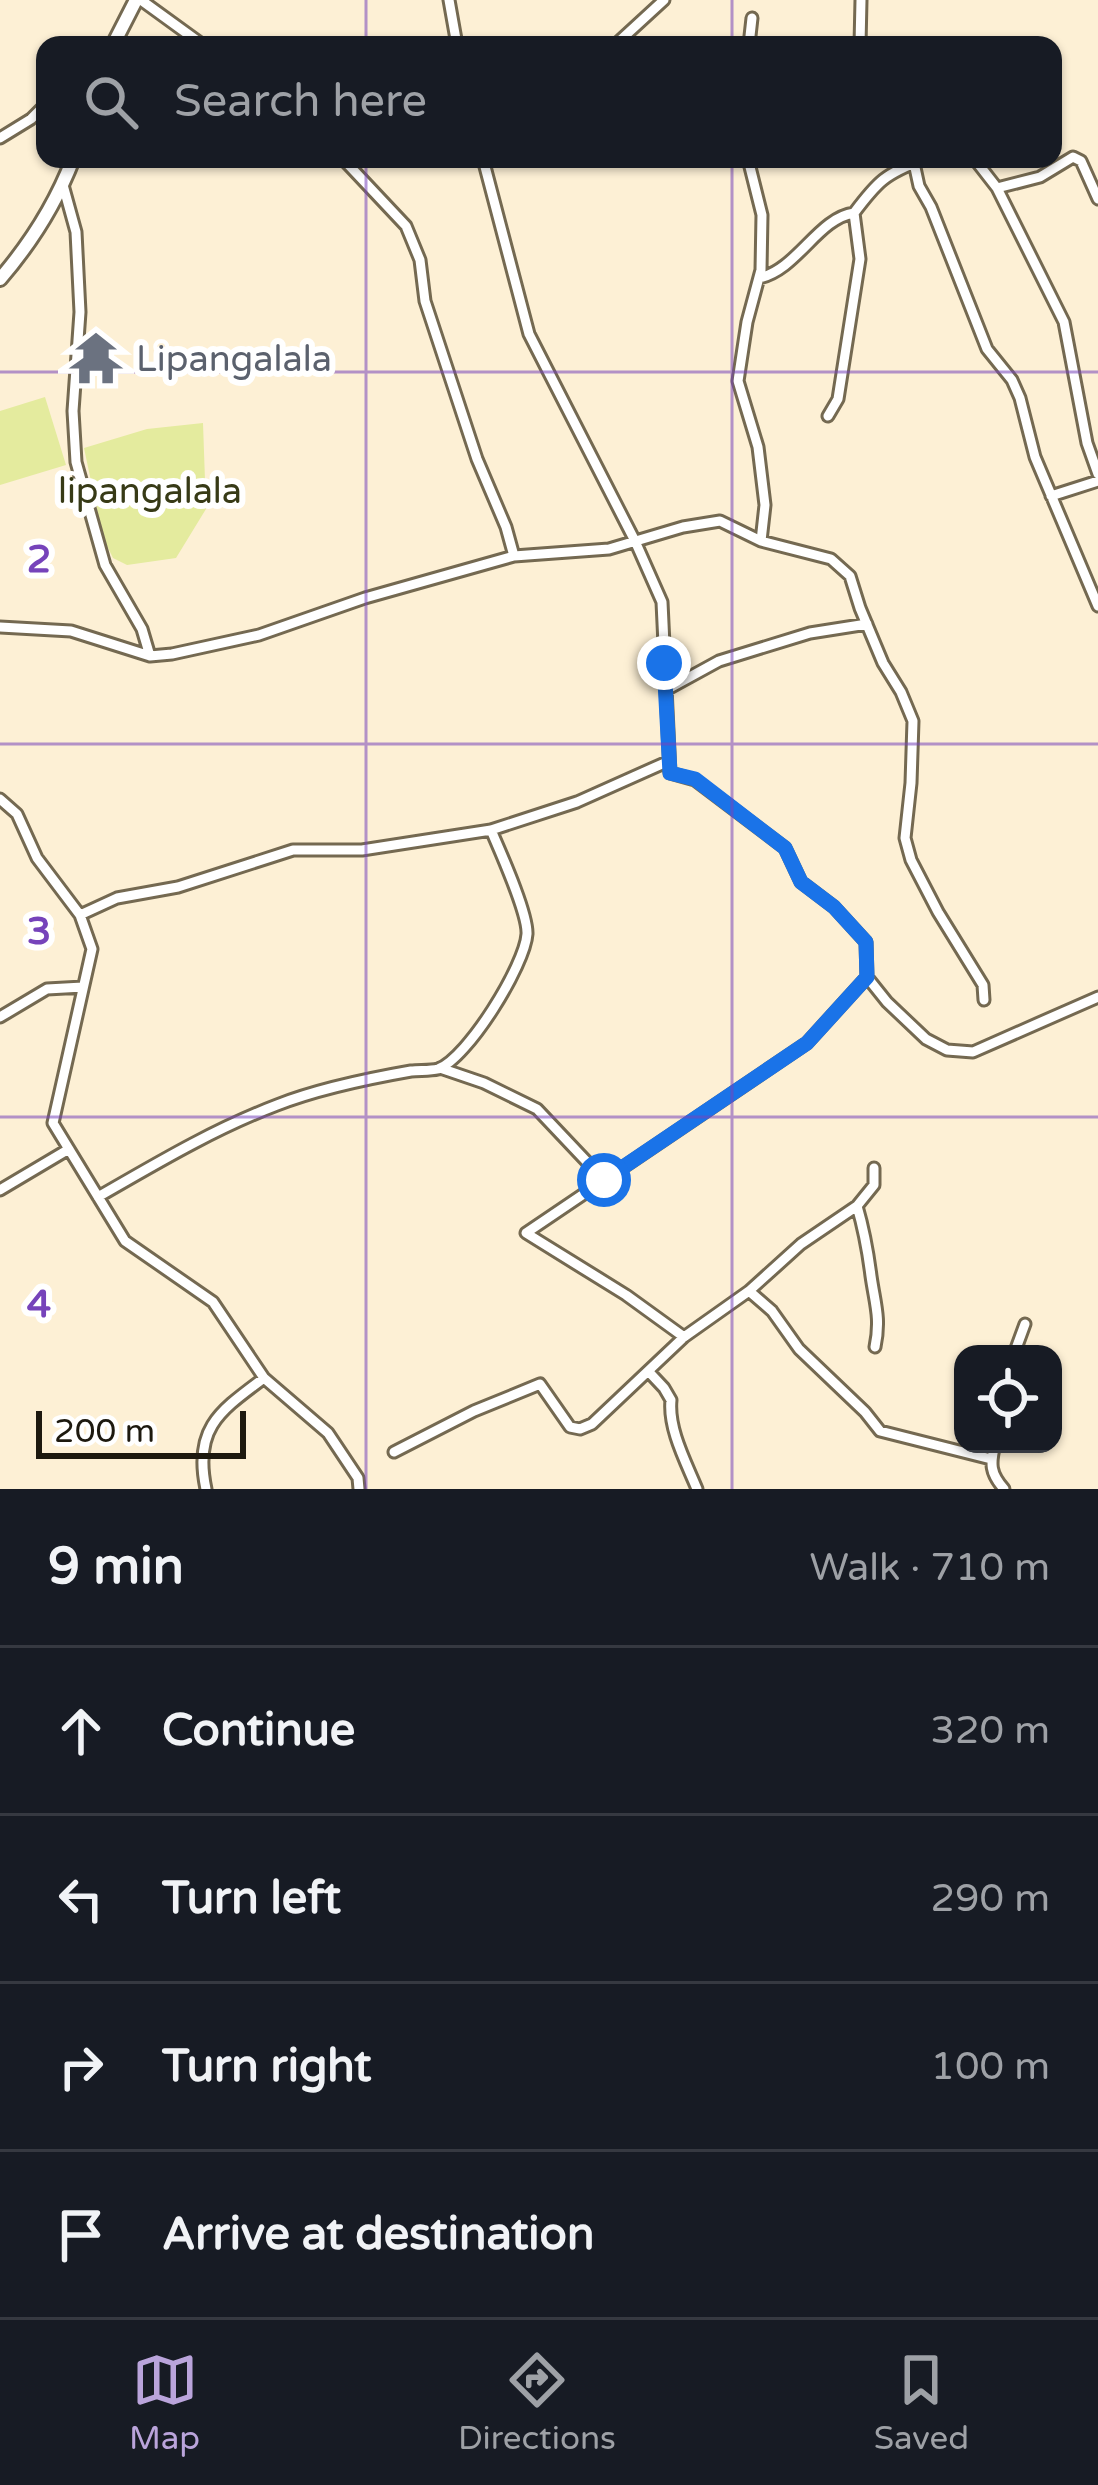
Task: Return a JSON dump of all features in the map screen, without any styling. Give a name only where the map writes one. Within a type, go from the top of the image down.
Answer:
[{"type":"main road","points":[[118,36],[139,0]]},
{"type":"main road","points":[[0,279],[27,247],[70,168]]},
{"type":"street","points":[[139,0],[189,36]]},
{"type":"street","points":[[449,0],[455,36]]},
{"type":"street","points":[[625,36],[664,0]]},
{"type":"street","points":[[860,36],[861,0]]},
{"type":"street","points":[[750,36],[752,18]]},
{"type":"street","points":[[0,138],[36,114]]},
{"type":"street","points":[[1062,164],[1073,157],[1081,160],[1098,199]]},
{"type":"street","points":[[351,168],[406,226],[420,260],[424,301],[514,556]]},
{"type":"street","points":[[485,168],[529,334],[662,602],[670,773],[695,779],[785,848],[801,882],[834,907],[866,942],[867,977],[926,1039],[947,1050],[973,1052],[1098,997]]},
{"type":"street","points":[[750,168],[762,215],[759,278],[738,381],[758,447],[765,505],[761,541]]},
{"type":"street","points":[[759,278],[800,252],[837,218],[854,213],[876,183],[901,168]]},
{"type":"street","points":[[919,168],[920,186],[987,349],[1020,398],[1036,457],[1098,606]]},
{"type":"street","points":[[981,168],[997,188],[1064,322],[1098,477],[1051,496]]},
{"type":"street","points":[[997,188],[1040,177],[1055,168]]},
{"type":"street","points":[[63,185],[76,232],[80,312],[73,411],[76,461],[105,565],[142,629],[150,656]]},
{"type":"street","points":[[828,416],[838,399],[860,259],[854,213]]},
{"type":"street","points":[[0,627],[71,631],[150,656],[172,654],[259,635],[365,598],[514,556],[609,549],[720,521],[761,541],[831,559],[850,576],[866,624],[913,722],[904,838],[911,860],[983,985],[984,1000]]},
{"type":"street","points":[[666,690],[719,661],[809,634],[866,624]]},
{"type":"street","points":[[80,915],[117,898],[178,887],[293,850],[362,850],[491,830],[577,802],[669,761]]},
{"type":"street","points":[[0,800],[17,814],[37,858],[80,915],[92,949],[53,1124],[125,1240],[213,1302],[264,1378],[328,1433],[358,1478],[358,1489]]},
{"type":"street","points":[[440,1069],[490,1015],[518,965],[527,932],[491,830]]},
{"type":"street","points":[[684,1337],[526,1233],[807,1043],[867,977]]},
{"type":"street","points":[[0,1017],[47,988],[82,987]]},
{"type":"street","points":[[98,1197],[196,1141],[281,1103],[411,1071],[440,1069],[484,1083],[537,1109],[604,1180]]},
{"type":"street","points":[[0,1190],[69,1149]]},
{"type":"street","points":[[394,1452],[540,1384],[570,1427],[592,1424],[684,1337],[749,1292],[801,1244],[856,1207],[874,1185],[874,1168]]},
{"type":"street","points":[[856,1207],[868,1244],[880,1322],[875,1347]]},
{"type":"street","points":[[749,1292],[772,1310],[799,1348],[880,1431],[991,1459]]},
{"type":"street","points":[[1017,1345],[1025,1324]]},
{"type":"street","points":[[649,1372],[671,1400],[678,1442],[697,1489]]},
{"type":"street","points":[[206,1489],[210,1424],[264,1378]]},
{"type":"street","points":[[993,1453],[993,1474],[1004,1489]]},
{"type":"green space","points":[[45,397],[66,465],[0,485],[0,411]]},
{"type":"green space","name":"lipangalala","points":[[203,423],[206,509],[176,558],[127,565],[113,558],[103,538],[84,448],[147,429]]},
{"type":"place","name":"Lipangalala","points":[[96,358]]},
{"type":"route","points":[[604,1180],[807,1043],[867,977],[866,942],[834,907],[801,882],[785,848],[695,779],[670,773],[664,663]]}]
